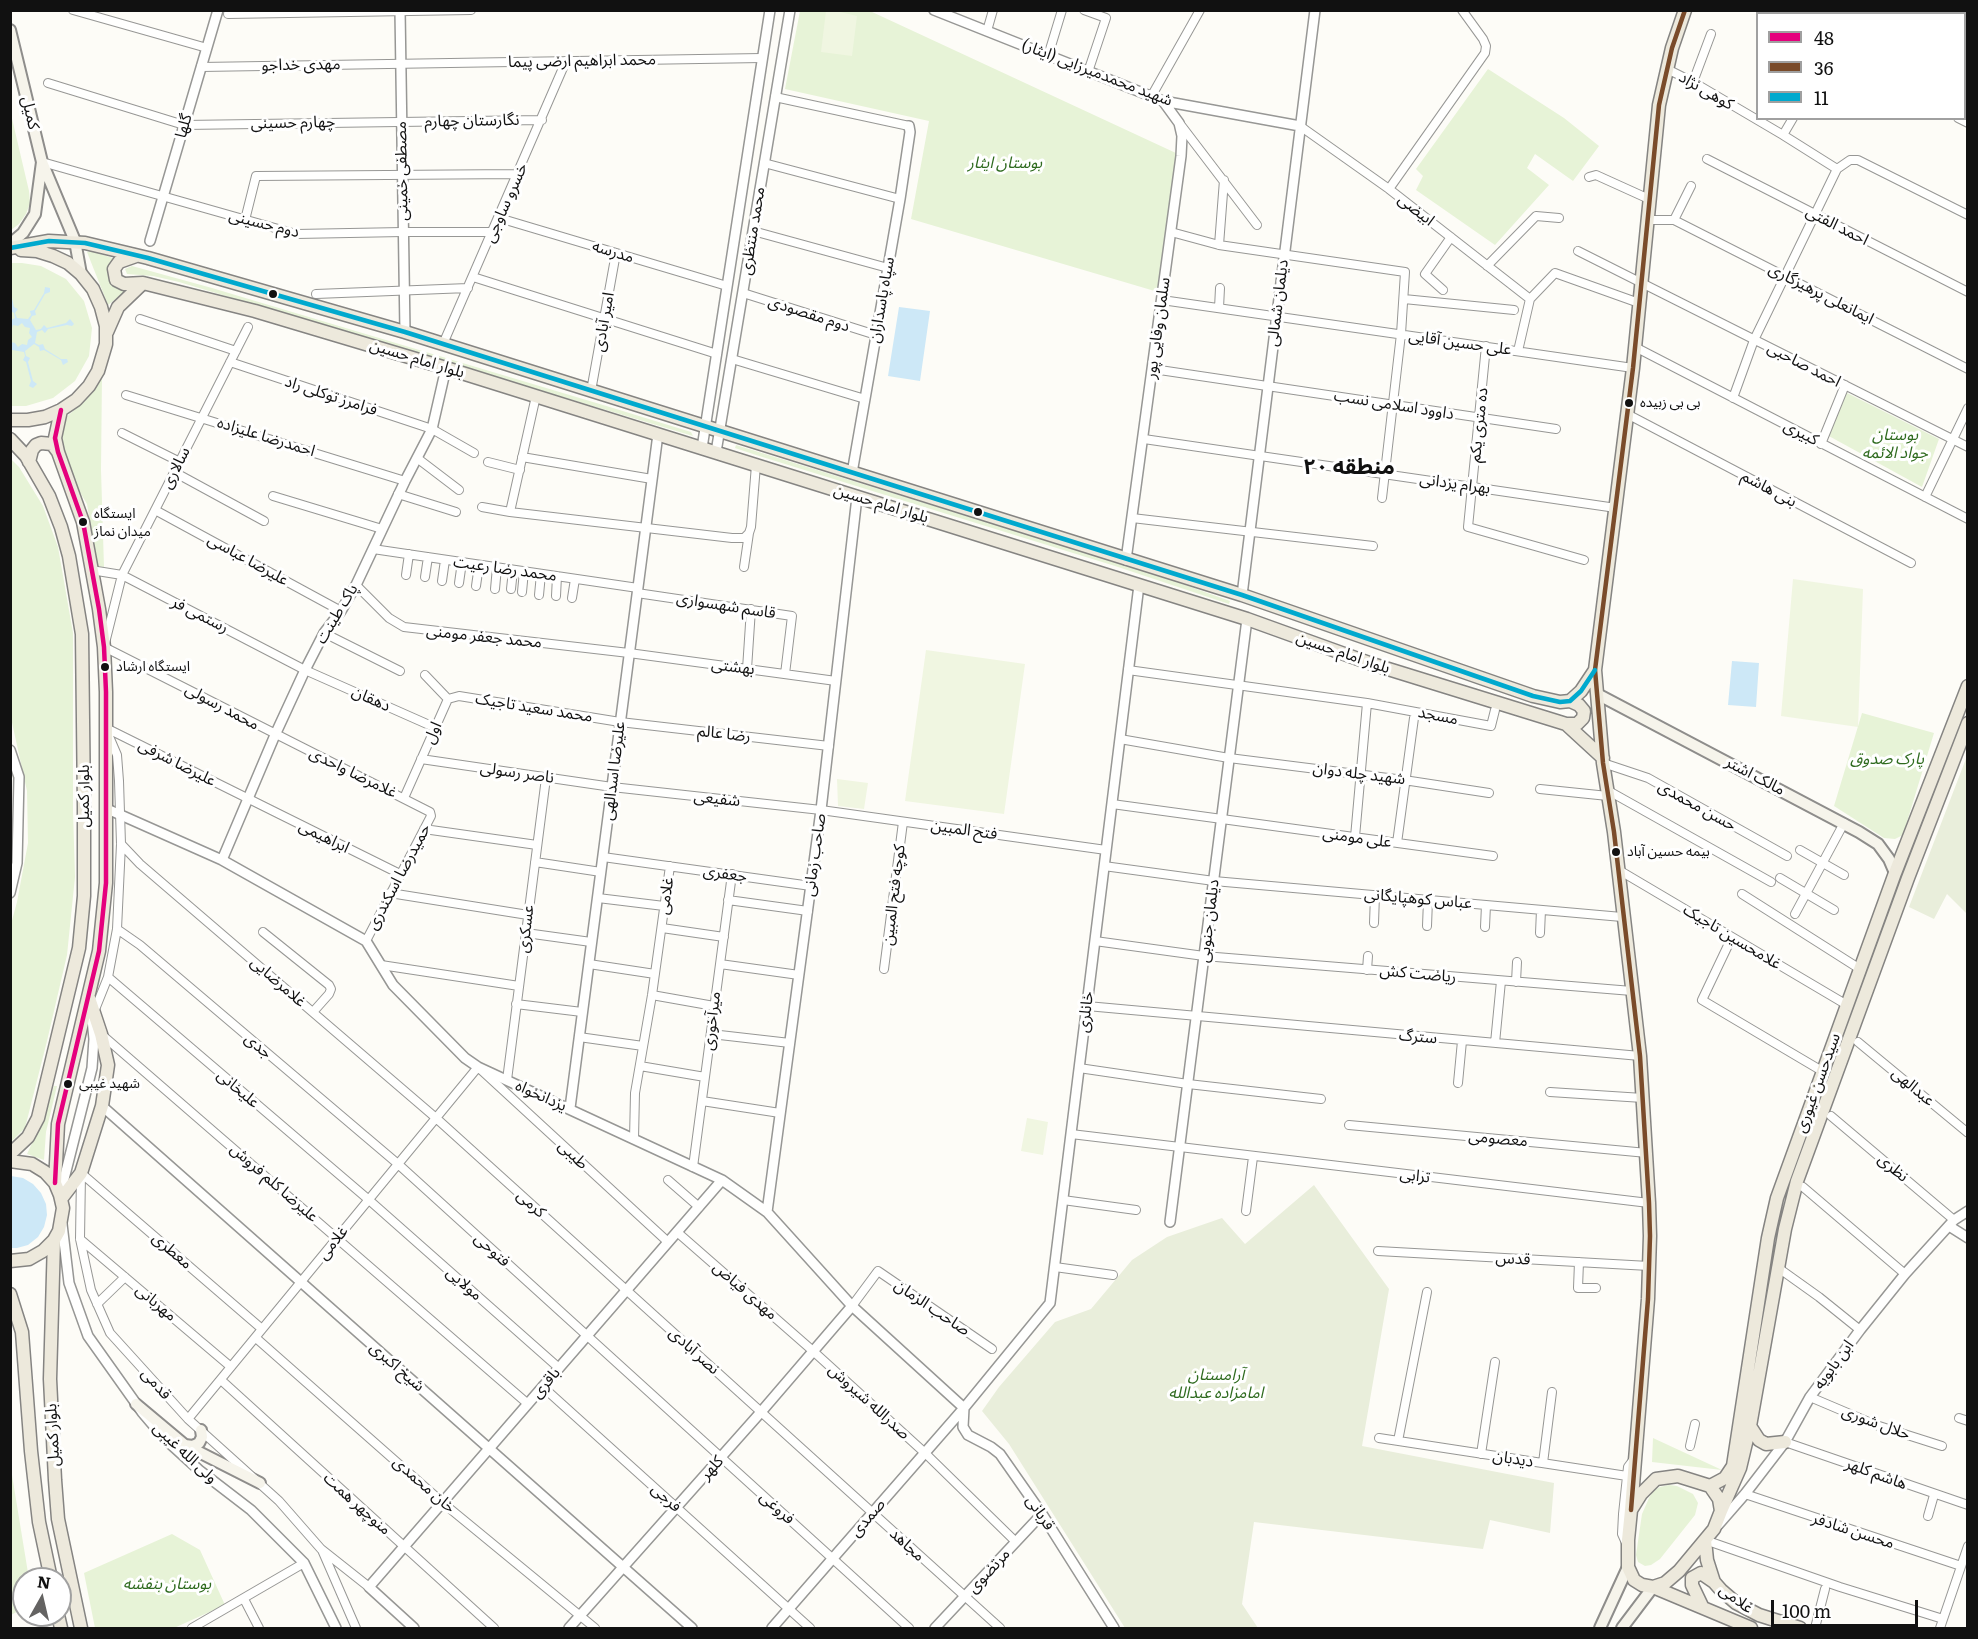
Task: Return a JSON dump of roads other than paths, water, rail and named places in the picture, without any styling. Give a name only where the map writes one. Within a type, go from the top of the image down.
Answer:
[{"type":"main road","points":[[1600,1629],[1628,1568],[1649,1266],[1649,1203],[1640,1056],[1603,760],[1595,670],[1633,368],[1659,105],[1685,10]]},
{"type":"main road","name":"کمیل","points":[[10,30],[42,162],[75,241],[81,274]]},
{"type":"main road","name":"کمیل","points":[[10,244],[23,232],[35,214],[42,162]]},
{"type":"main road","name":"بلوار امام حسین","points":[[10,249],[38,242],[75,241],[137,255],[405,332],[1242,595],[1533,696],[1560,702],[1570,701]]},
{"type":"main road","points":[[10,249],[29,249],[45,253],[61,259],[81,274],[98,298],[104,316],[106,335]]},
{"type":"main road","name":"بلوار امام حسین","points":[[137,255],[120,262],[114,269],[116,280],[124,284],[143,283],[255,311],[446,368],[1247,619],[1372,664],[1566,724],[1581,735],[1603,760]]},
{"type":"main road","points":[[10,420],[37,419],[61,410],[83,394],[94,379],[102,362],[106,335],[112,318],[118,307],[143,283]]},
{"type":"main road","name":"بلوار کمیل","points":[[61,410],[55,438],[83,522],[99,609],[104,647],[106,728],[106,883],[99,951],[58,1124],[59,1193],[62,1221]]},
{"type":"main road","name":"بلوار کمیل","points":[[10,439],[29,462],[49,496],[61,527],[69,556],[82,634],[84,896],[79,948],[38,1118],[28,1137],[10,1154]]},
{"type":"main road","points":[[29,462],[32,450],[41,443],[52,444],[58,452]]},
{"type":"main road","points":[[1566,724],[1577,724],[1584,718],[1584,711],[1580,705],[1570,701],[1581,691],[1595,670]]},
{"type":"main road","name":"سیدحسن غیوری","points":[[1710,1486],[1725,1478],[1733,1466],[1768,1238],[1777,1198],[1895,873],[1968,686]]},
{"type":"main road","name":"مالک اشتر","points":[[1599,695],[1844,823],[1878,844],[1889,859],[1895,873]]},
{"type":"main road","name":"سیدحسن غیوری","points":[[1721,1511],[1740,1468],[1750,1426],[1777,1267],[1802,1166],[1968,723]]},
{"type":"main road","points":[[10,1161],[32,1164],[45,1172],[59,1193],[81,1173],[102,1106],[108,1065],[102,1034],[89,996]]},
{"type":"main road","points":[[10,1261],[29,1258],[43,1251],[54,1240],[62,1221]]},
{"type":"main road","name":"بلوار کمیل","points":[[54,1240],[50,1379],[55,1480],[58,1520],[81,1629]]},
{"type":"main road","name":"بلوار کمیل","points":[[10,1294],[22,1332],[31,1451],[39,1522],[48,1567]]},
{"type":"main road","points":[[136,1404],[185,1445],[260,1484]]},
{"type":"main road","points":[[1742,1411],[1758,1440],[1766,1444],[1785,1442]]},
{"type":"main road","points":[[185,1445],[193,1446],[199,1443],[202,1437],[201,1430]]},
{"type":"main road","points":[[1622,1629],[1653,1587],[1665,1582],[1679,1571],[1714,1529],[1721,1511],[1719,1499],[1710,1486],[1678,1476],[1656,1479],[1641,1494],[1631,1510]]},
{"type":"main road","name":"غلامی","points":[[1705,1540],[1707,1560],[1714,1582],[1721,1590],[1736,1603],[1759,1615],[1800,1629]]},
{"type":"main road","points":[[1628,1568],[1634,1580],[1642,1585],[1653,1587]]},
{"type":"main road","points":[[1702,1606],[1692,1585],[1692,1578],[1701,1574],[1714,1582]]},
{"type":"main road","name":"غلامی","points":[[1653,1587],[1702,1606],[1751,1629]]},
{"type":"street","points":[[73,10],[207,48]]},
{"type":"street","name":"گلها","points":[[150,241],[218,10]]},
{"type":"street","points":[[228,14],[471,10]]},
{"type":"street","name":"محمد منتظری","points":[[702,448],[770,10]]},
{"type":"street","name":"محمد منتظری","points":[[716,452],[790,10]]},
{"type":"street","name":"شهید محمدمیرزایی (ایثار)","points":[[934,10],[1163,101],[1300,126]]},
{"type":"street","points":[[987,30],[993,10]]},
{"type":"street","points":[[1048,56],[1062,10]]},
{"type":"street","points":[[1084,10],[1106,18],[1088,72]]},
{"type":"street","points":[[1151,97],[1200,10]]},
{"type":"street","name":"دیلمان شمالی","points":[[1242,595],[1268,386],[1281,317],[1284,254],[1315,10]]},
{"type":"street","points":[[1389,189],[1485,53],[1486,46],[1483,39],[1462,10]]},
{"type":"street","name":"مصطفی خمینی","points":[[400,11],[405,332]]},
{"type":"street","points":[[1693,82],[1711,34]]},
{"type":"street","name":"محمد ابراهیم ارضی پیما","points":[[401,64],[762,58]]},
{"type":"street","name":"خسرو ساوجی","points":[[443,344],[566,61]]},
{"type":"street","name":"مهدی خداجو","points":[[201,67],[401,64]]},
{"type":"street","name":"کوهی نژاد","points":[[1667,69],[1756,119]]},
{"type":"street","name":"چهارم حسینی","points":[[48,82],[184,125],[402,122]]},
{"type":"street","points":[[775,97],[909,126]]},
{"type":"street","points":[[1163,101],[1257,225]]},
{"type":"street","name":"نگارستان چهارم","points":[[402,122],[542,120]]},
{"type":"street","name":"کوهی نژاد","points":[[1758,120],[1837,170]]},
{"type":"street","points":[[1783,135],[1792,120]]},
{"type":"street","name":"سلمان وفایی پور","points":[[1126,560],[1181,156],[1182,136],[1179,123]]},
{"type":"street","name":"سپاه پاسداران","points":[[852,473],[900,199],[909,126]]},
{"type":"street","name":"ابیضی","points":[[1300,126],[1389,189],[1530,299]]},
{"type":"street","name":"احمد الفتی","points":[[1707,159],[1968,292]]},
{"type":"street","points":[[1733,398],[1754,340],[1837,170],[1850,160],[1858,160],[1968,215]]},
{"type":"street","name":"دوم حسینی","points":[[42,162],[296,234],[493,232]]},
{"type":"street","points":[[764,163],[900,199]]},
{"type":"street","points":[[245,219],[256,176],[518,174]]},
{"type":"street","points":[[1589,177],[1596,175],[1649,199]]},
{"type":"street","points":[[1219,245],[1224,180]]},
{"type":"street","points":[[1647,220],[1674,220],[1691,186]]},
{"type":"street","points":[[1487,266],[1536,216],[1559,218]]},
{"type":"street","name":"مدرسه","points":[[499,218],[727,286]]},
{"type":"street","name":"ایمانعلی پرهیزگاری","points":[[1674,220],[1968,369]]},
{"type":"street","points":[[753,231],[888,268]]},
{"type":"street","points":[[1171,232],[1219,245],[1405,272],[1401,334],[1382,498]]},
{"type":"street","points":[[1443,291],[1425,273],[1451,237]]},
{"type":"street","name":"احمد صاحبی","points":[[1578,251],[1968,447]]},
{"type":"street","name":"امیر آبادی","points":[[591,391],[616,253]]},
{"type":"street","points":[[1518,351],[1530,299],[1555,273],[1639,303]]},
{"type":"street","points":[[473,277],[717,354]]},
{"type":"street","points":[[316,294],[468,288]]},
{"type":"street","points":[[1219,308],[1220,288]]},
{"type":"street","name":"دوم مقصودی","points":[[743,293],[876,335]]},
{"type":"street","points":[[1404,299],[1514,310]]},
{"type":"street","name":"علی حسین آقایی","points":[[1162,300],[1633,368]]},
{"type":"street","points":[[140,319],[236,351]]},
{"type":"street","name":"سالاری","points":[[104,647],[122,575],[248,327]]},
{"type":"street","name":"ده متری یکم","points":[[1486,346],[1468,527],[1584,560]]},
{"type":"street","name":"کبیری","points":[[1635,347],[1968,519]]},
{"type":"street","points":[[732,359],[865,399]]},
{"type":"street","name":"فرامرز توکلی راد","points":[[230,362],[432,429],[474,453]]},
{"type":"street","name":"پاک طینت","points":[[222,860],[305,670],[324,633],[341,611],[356,585],[432,429],[446,368]]},
{"type":"street","name":"داوود اسلامی نسب","points":[[1152,369],[1556,429]]},
{"type":"street","points":[[1821,444],[1845,385]]},
{"type":"street","points":[[712,388],[726,392]]},
{"type":"street","name":"احمدرضا علیزاده","points":[[126,395],[405,481]]},
{"type":"street","points":[[510,512],[536,396]]},
{"type":"street","points":[[1925,497],[1968,408]]},
{"type":"street","name":"بنی هاشم","points":[[1627,414],[1911,563]]},
{"type":"street","points":[[122,433],[180,462]]},
{"type":"street","name":"علیرضا اسدالهی","points":[[570,1108],[657,434]]},
{"type":"street","name":"بهرام یزدانی","points":[[1144,439],[1616,508]]},
{"type":"street","points":[[522,457],[652,478]]},
{"type":"street","points":[[417,458],[459,490]]},
{"type":"street","points":[[488,462],[520,470]]},
{"type":"street","points":[[744,567],[756,465]]},
{"type":"street","points":[[174,472],[264,521]]},
{"type":"street","points":[[399,494],[456,513]]},
{"type":"street","points":[[273,496],[382,529]]},
{"type":"street","name":"صاحب زمانی","points":[[767,1212],[821,810],[857,497]]},
{"type":"street","points":[[482,507],[732,538],[747,535]]},
{"type":"street","name":"علیرضا عباسی","points":[[155,510],[341,611]]},
{"type":"street","points":[[1132,518],[1374,546]]},
{"type":"street","name":"محمد رضا رعیت","points":[[373,549],[637,590]]},
{"type":"street","points":[[406,575],[409,554]]},
{"type":"street","points":[[425,577],[428,557]]},
{"type":"street","points":[[442,580],[446,560]]},
{"type":"street","points":[[459,583],[462,562]]},
{"type":"street","points":[[476,586],[479,565]]},
{"type":"street","points":[[495,589],[497,567]]},
{"type":"street","name":"رستمی فر","points":[[91,570],[122,575],[305,670]]},
{"type":"street","points":[[511,589],[513,570]]},
{"type":"street","points":[[522,592],[524,571]]},
{"type":"street","points":[[539,595],[542,574]]},
{"type":"street","points":[[556,596],[557,576]]},
{"type":"street","points":[[572,598],[575,579]]},
{"type":"street","name":"محمد جعفر مومنی","points":[[356,585],[389,618],[404,627],[629,653]]},
{"type":"street","name":"خانلری","points":[[964,1408],[1050,1303],[1139,585]]},
{"type":"street","name":"قاسم شهسواری","points":[[637,590],[792,616],[785,674]]},
{"type":"street","points":[[747,669],[751,609]]},
{"type":"street","name":"دیلمان جنوبی","points":[[1170,1222],[1247,619]]},
{"type":"street","points":[[324,633],[400,671]]},
{"type":"street","name":"محمد رسولی","points":[[104,647],[275,735]]},
{"type":"street","name":"بهشتی","points":[[629,653],[836,681]]},
{"type":"street","name":"دهقان","points":[[305,670],[436,728]]},
{"type":"street","points":[[1128,670],[1367,704],[1355,837]]},
{"type":"street","points":[[425,675],[448,699]]},
{"type":"street","name":"محمد سعید تاجیک","points":[[448,699],[459,696],[620,722]]},
{"type":"street","name":"اول","points":[[404,798],[448,699]]},
{"type":"street","name":"مسجد","points":[[1367,704],[1491,726],[1495,710]]},
{"type":"street","points":[[1397,843],[1414,718]]},
{"type":"street","name":"رضا عالم","points":[[620,722],[829,746]]},
{"type":"street","points":[[94,1012],[108,977],[117,929],[121,844],[117,755],[106,728]]},
{"type":"street","name":"علیرضا شرفی","points":[[106,728],[249,799]]},
{"type":"street","name":"غلامرضا واحدی","points":[[275,735],[430,812]]},
{"type":"street","name":"شهید چله دوان","points":[[1120,739],[1229,758],[1362,774],[1489,793]]},
{"type":"street","points":[[10,750],[19,777],[15,817],[17,863],[10,893]]},
{"type":"street","name":"ناصر رسولی","points":[[421,759],[612,787]]},
{"type":"street","name":"حسن محمدی","points":[[1603,760],[1648,778],[1787,856]]},
{"type":"street","name":"عسکری","points":[[507,1080],[546,778]]},
{"type":"street","name":"شفیعی","points":[[612,787],[821,810]]},
{"type":"street","points":[[1540,789],[1608,793],[1771,882]]},
{"type":"street","name":"ابراهیمی","points":[[249,799],[400,874]]},
{"type":"street","name":"علی مومنی","points":[[1112,804],[1493,856]]},
{"type":"street","name":"یزدانخواه","points":[[105,808],[222,860],[366,941],[393,985],[465,1058],[478,1067],[722,1180],[767,1212],[852,1306],[964,1408]]},
{"type":"street","name":"فتح المبین","points":[[821,810],[1106,850]]},
{"type":"street","name":"حمیدرضا اسکندری","points":[[366,941],[424,829],[430,812]]},
{"type":"street","name":"کوچه فتح المبین","points":[[884,969],[903,822]]},
{"type":"street","points":[[1795,914],[1844,823]]},
{"type":"street","points":[[424,829],[537,845]]},
{"type":"street","name":"غلامرضایی","points":[[121,844],[140,864],[436,1118]]},
{"type":"street","points":[[1800,850],[1844,875]]},
{"type":"street","name":"جعفری","points":[[603,857],[811,886]]},
{"type":"street","points":[[535,862],[601,872]]},
{"type":"street","name":"غلامی","points":[[634,1139],[635,1093],[652,996],[670,866]]},
{"type":"street","name":"عباس کوهپایگانی","points":[[1104,866],[1214,881],[1622,917]]},
{"type":"street","name":"غلامحسین تاجیک","points":[[1617,869],[1847,1005]]},
{"type":"street","name":"میرآخوری","points":[[693,1167],[732,874]]},
{"type":"street","points":[[1780,878],[1834,910]]},
{"type":"street","points":[[390,893],[528,915]]},
{"type":"street","points":[[1742,894],[1860,969]]},
{"type":"street","points":[[1374,923],[1375,895]]},
{"type":"street","points":[[597,898],[664,906]]},
{"type":"street","points":[[728,900],[808,911]]},
{"type":"street","points":[[1427,926],[1428,900]]},
{"type":"street","points":[[1485,927],[1486,905]]},
{"type":"street","points":[[1540,933],[1541,910]]},
{"type":"street","points":[[662,928],[724,936]]},
{"type":"street","name":"جدی","points":[[117,929],[140,945],[398,1164]]},
{"type":"street","points":[[263,933],[329,985],[331,989],[329,994],[314,1012]]},
{"type":"street","points":[[526,933],[591,942]]},
{"type":"street","points":[[1732,937],[1702,1000],[1822,1071]]},
{"type":"street","name":"ریاضت کش","points":[[1095,941],[1204,956],[1632,991]]},
{"type":"street","points":[[1367,970],[1368,956]]},
{"type":"street","points":[[1516,982],[1517,962]]},
{"type":"street","points":[[589,964],[655,974]]},
{"type":"street","points":[[720,964],[799,975]]},
{"type":"street","points":[[381,965],[519,986]]},
{"type":"street","name":"علیخانی","points":[[108,977],[369,1200]]},
{"type":"street","points":[[1495,1043],[1501,981]]},
{"type":"street","points":[[59,1193],[92,1068],[94,1039],[89,996]]},
{"type":"street","points":[[652,996],[714,1006]]},
{"type":"street","points":[[516,1004],[582,1012]]},
{"type":"street","name":"سترگ","points":[[1087,1006],[1640,1056]]},
{"type":"street","name":"علیرضا کلم فروش","points":[[102,1034],[528,1404]]},
{"type":"street","points":[[711,1034],[790,1043]]},
{"type":"street","points":[[579,1037],[643,1046]]},
{"type":"street","points":[[1458,1083],[1462,1041]]},
{"type":"street","name":"عبدالهی","points":[[1858,1042],[1968,1133]]},
{"type":"street","points":[[640,1066],[705,1077]]},
{"type":"street","name":"غلامی","points":[[188,1419],[478,1067]]},
{"type":"street","name":"طیبی","points":[[478,1067],[668,1242]]},
{"type":"street","points":[[1080,1068],[1188,1084],[1322,1099]]},
{"type":"street","points":[[1550,1092],[1642,1098]]},
{"type":"street","points":[[702,1101],[780,1113]]},
{"type":"street","name":"شیخ اکبری","points":[[102,1106],[692,1629]]},
{"type":"street","name":"نظری","points":[[1831,1116],[1952,1223]]},
{"type":"street","name":"کرمی","points":[[436,1118],[627,1290]]},
{"type":"street","name":"معصومی","points":[[1349,1125],[1647,1153]]},
{"type":"street","name":"ترابی","points":[[1071,1134],[1649,1203]]},
{"type":"street","points":[[1246,1211],[1253,1157]]},
{"type":"street","name":"فتوحی","points":[[398,1164],[587,1336]]},
{"type":"street","name":"قدمی","points":[[81,1173],[80,1239],[91,1290],[110,1333],[188,1419],[279,1501],[321,1549]]},
{"type":"street","name":"معطری","points":[[81,1173],[262,1329]]},
{"type":"street","points":[[668,1180],[699,1207]]},
{"type":"street","name":"باقری","points":[[369,1587],[722,1180]]},
{"type":"street","points":[[1803,1187],[1905,1274]]},
{"type":"street","name":"مولایی","points":[[369,1200],[559,1368]]},
{"type":"street","points":[[1063,1200],[1136,1210]]},
{"type":"street","name":"ابن بابویه","points":[[1714,1529],[1745,1494],[1785,1442],[1810,1397],[1860,1330],[1905,1274],[1952,1223],[1968,1211]]},
{"type":"street","name":"ولی الله غیبی","points":[[62,1221],[69,1283],[88,1336],[136,1404],[165,1439],[199,1470],[251,1510],[304,1563],[336,1629]]},
{"type":"street","points":[[1952,1223],[1968,1238]]},
{"type":"street","name":"مهدی فیاض","points":[[677,1232],[813,1351]]},
{"type":"street","name":"مهربانی","points":[[80,1239],[231,1367]]},
{"type":"street","name":"قدس","points":[[1378,1251],[1649,1266]]},
{"type":"street","points":[[1579,1262],[1578,1288],[1596,1288]]},
{"type":"street","points":[[1055,1267],[1113,1275]]},
{"type":"street","points":[[1777,1267],[1860,1330]]},
{"type":"street","name":"صاحب الزمان","points":[[852,1306],[878,1270],[992,1349]]},
{"type":"street","points":[[98,1304],[125,1276]]},
{"type":"street","name":"نصر آبادی","points":[[627,1290],[761,1412]]},
{"type":"street","points":[[1398,1441],[1427,1292]]},
{"type":"street","name":"کلهر","points":[[569,1629],[852,1306]]},
{"type":"street","points":[[587,1336],[721,1458]]},
{"type":"street","name":"خان محمدی","points":[[256,1338],[443,1503],[581,1615],[595,1629]]},
{"type":"street","name":"صدرالله شیروش","points":[[813,1351],[925,1453],[1016,1542]]},
{"type":"street","points":[[1481,1454],[1495,1362]]},
{"type":"street","name":"منوچهر همت","points":[[220,1380],[494,1629]]},
{"type":"street","name":"فرجی","points":[[543,1387],[810,1629]]},
{"type":"street","points":[[1543,1463],[1552,1392]]},
{"type":"street","name":"حلال شوری","points":[[1810,1397],[1876,1425],[1942,1446]]},
{"type":"street","name":"صمدی","points":[[772,1629],[964,1408]]},
{"type":"street","name":"قربانی","points":[[964,1408],[963,1426],[968,1435],[1000,1454],[1042,1514],[1114,1629]]},
{"type":"street","name":"مجاهد","points":[[761,1412],[1000,1629]]},
{"type":"street","points":[[1690,1446],[1695,1424]]},
{"type":"street","name":"دیدبان","points":[[1379,1438],[1627,1476]]},
{"type":"street","name":"هاشم کلهر","points":[[1785,1442],[1968,1505]]},
{"type":"street","name":"فروغی","points":[[721,1458],[909,1629]]},
{"type":"street","points":[[1628,1548],[1622,1534],[1628,1467],[1635,1458]]},
{"type":"street","name":"محسن شادفر","points":[[1745,1494],[1961,1566]]},
{"type":"street","points":[[1928,1516],[1934,1495]]},
{"type":"street","name":"مرتضوی","points":[[935,1629],[1042,1514]]},
{"type":"street","points":[[1705,1540],[1840,1587],[1943,1619]]},
{"type":"street","points":[[1940,1629],[1968,1545]]},
{"type":"street","points":[[321,1549],[369,1587],[414,1629]]},
{"type":"street","points":[[321,1549],[356,1629]]},
{"type":"street","points":[[192,1629],[205,1626],[244,1599],[304,1563]]},
{"type":"street","points":[[1815,1629],[1825,1589]]},
{"type":"street","points":[[244,1599],[259,1629]]},
{"type":"water","points":[[45,287],[50,288],[50,292],[45,294],[35,311],[36,315],[30,320],[36,330],[41,329],[44,325],[47,328],[66,323],[70,319],[74,324],[48,329],[45,333],[42,330],[37,332],[35,343],[43,344],[45,349],[61,359],[67,359],[68,362],[63,365],[61,360],[44,350],[40,351],[39,347],[34,344],[25,351],[26,356],[30,358],[28,362],[33,381],[37,384],[33,388],[29,386],[31,381],[26,362],[23,360],[24,352],[12,350],[11,352],[11,342],[18,347],[22,344],[27,345],[28,340],[32,337],[29,333],[30,328],[25,327],[22,323],[18,326],[13,325],[11,331],[11,320],[15,318],[11,311],[11,294],[14,307],[18,309],[15,313],[17,318],[28,319],[31,315],[30,311],[34,310]]},
{"type":"water","points":[[899,307],[930,311],[920,381],[888,376]]},
{"type":"water","points":[[1732,661],[1759,663],[1756,707],[1728,705]]},
{"type":"water","points":[[11,1176],[23,1178],[33,1184],[41,1193],[46,1204],[47,1215],[38,1237],[28,1245],[17,1248],[11,1248]]},
{"type":"place","name":"بی بی زبیده","points":[[1629,403]]},
{"type":"place","name":"ایستگاه میدان نماز","points":[[83,522]]},
{"type":"place","name":"ایستگاه ارشاد","points":[[105,667]]},
{"type":"place","name":"بیمه حسین آباد","points":[[1616,852]]},
{"type":"place","name":"شهید غیبی","points":[[68,1084]]},
{"type":"district","name":"منطقه ۲۰","points":[[1349,468]]},
{"type":"park label","name":"بوستان ایثار","points":[[1005,163]]},
{"type":"park label","name":"بوستان جواد الائمه","points":[[1895,444]]},
{"type":"park label","name":"پارک صدوق","points":[[1887,759]]},
{"type":"park label","name":"آرامستان امامزاده عبدالله","points":[[1216,1384]]},
{"type":"park label","name":"بوستان بنفشه","points":[[167,1584]]}]
